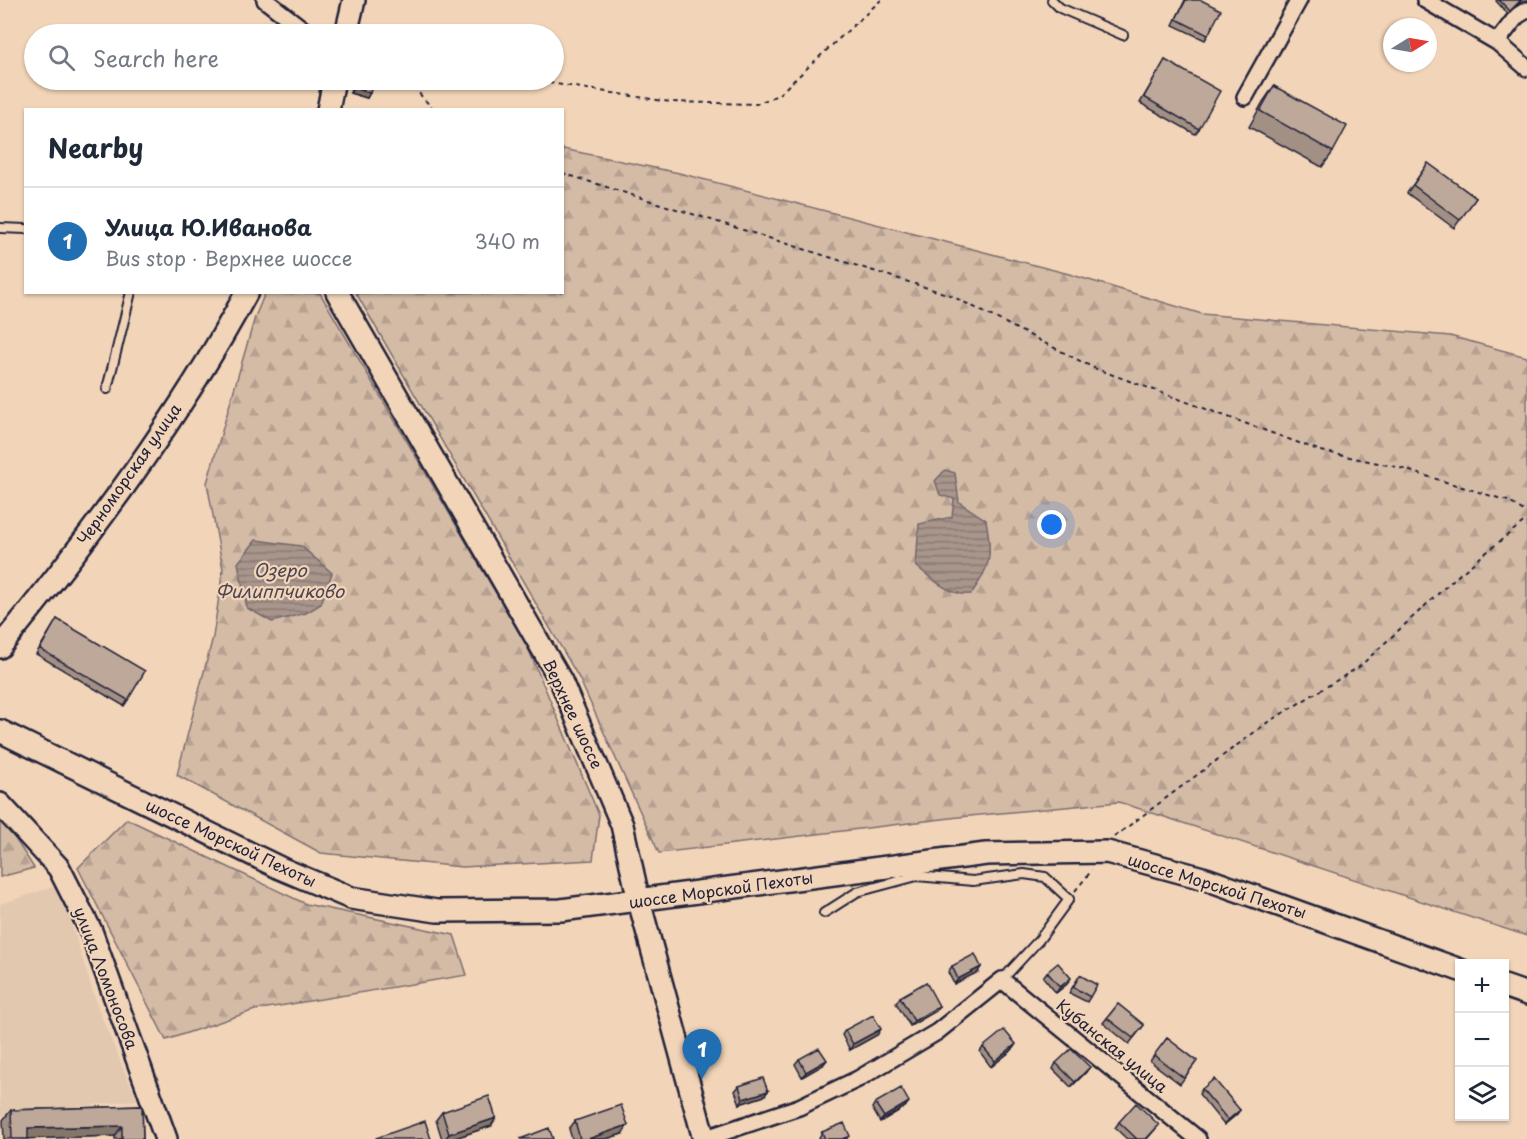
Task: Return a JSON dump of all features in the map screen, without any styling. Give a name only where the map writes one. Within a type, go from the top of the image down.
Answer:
[{"type":"street","points":[[265,0],[296,24]]},
{"type":"street","points":[[348,24],[354,0]]},
{"type":"street","points":[[1245,98],[1299,0]]},
{"type":"street","points":[[1425,0],[1497,42],[1527,68]]},
{"type":"street","points":[[1497,42],[1517,16],[1527,10]]},
{"type":"street","points":[[328,108],[332,90]]},
{"type":"street","name":"Верхнее шоссе","points":[[338,294],[561,681],[622,825],[639,901],[704,1139]]},
{"type":"street","name":"Черноморская улица","points":[[0,647],[43,594],[151,447],[240,298]]},
{"type":"street","name":"шоссе Морской Пехоты","points":[[0,731],[157,810],[280,868],[351,898],[437,911],[561,910],[986,854],[1107,852],[1206,879],[1455,968]]},
{"type":"street","name":"улица Ломоносова","points":[[0,804],[59,868],[91,931],[165,1139]]},
{"type":"street","points":[[704,1139],[799,1107],[858,1079],[937,1032],[1002,980]]},
{"type":"street","name":"Кубанская улица","points":[[1002,980],[1198,1139]]},
{"type":"street","points":[[1509,988],[1527,994]]},
{"type":"lane","points":[[1052,0],[1060,8],[1123,35]]},
{"type":"lane","points":[[0,228],[24,228]]},
{"type":"lane","points":[[107,389],[131,294]]},
{"type":"lane","points":[[824,914],[857,892],[917,876],[973,881],[1024,874],[1045,877],[1069,899],[1039,940],[1002,980]]},
{"type":"path","points":[[564,85],[670,102],[756,104],[778,95],[881,0]]},
{"type":"path","points":[[416,90],[432,108]]},
{"type":"path","points":[[564,175],[950,295],[1094,368],[1321,451],[1397,467],[1508,501],[1527,513]]},
{"type":"path","points":[[1109,841],[1268,722],[1359,667],[1454,579],[1527,519]]},
{"type":"path","points":[[1069,899],[1094,867]]},
{"type":"shaded area","points":[[59,885],[99,1011],[137,1100],[0,1116],[0,904]]},
{"type":"green space","points":[[564,149],[679,173],[1069,274],[1202,314],[1450,336],[1527,357],[1527,936],[1119,802],[959,817],[659,853],[579,678],[357,294],[564,294]]},
{"type":"green space","points":[[265,294],[321,294],[527,646],[599,815],[593,860],[462,867],[321,853],[177,775],[213,637],[223,569],[207,483],[255,317]]},
{"type":"green space","points":[[0,819],[3,820],[34,868],[0,877]]},
{"type":"green space","points":[[127,819],[306,904],[454,935],[467,975],[255,1010],[166,1040],[78,868]]},
{"type":"water","points":[[945,470],[955,473],[959,502],[986,520],[989,559],[983,575],[971,594],[949,590],[916,566],[919,524],[952,517],[954,499],[940,495],[935,481]]},
{"type":"water","name":"Озеро Филиппчиково","points":[[256,540],[301,546],[332,573],[321,604],[306,613],[272,622],[247,608],[238,563]]},
{"type":"building","points":[[1186,0],[1201,0],[1221,10],[1208,35],[1176,19]]},
{"type":"building","points":[[1499,0],[1521,0],[1510,11]]},
{"type":"building","points":[[1165,60],[1220,91],[1199,129],[1144,97]]},
{"type":"building","points":[[1274,86],[1347,126],[1333,152],[1260,111]]},
{"type":"building","points":[[1428,163],[1476,198],[1460,220],[1413,185]]},
{"type":"building","points":[[57,619],[145,671],[128,700],[40,649]]},
{"type":"building","points":[[975,954],[981,967],[958,979],[952,966]]},
{"type":"building","points":[[1058,963],[1071,978],[1060,987],[1047,972]]},
{"type":"building","points":[[1080,975],[1097,985],[1090,997],[1073,987]]},
{"type":"building","points":[[926,982],[939,1006],[914,1021],[900,997]]},
{"type":"building","points":[[1118,1004],[1144,1025],[1133,1038],[1107,1018]]},
{"type":"building","points":[[873,1015],[881,1029],[853,1044],[845,1030]]},
{"type":"building","points":[[1004,1030],[1016,1044],[995,1061],[983,1047]]},
{"type":"building","points":[[1167,1038],[1197,1061],[1184,1078],[1154,1055]]},
{"type":"building","points":[[819,1048],[827,1060],[806,1072],[799,1059]]},
{"type":"building","points":[[1071,1049],[1090,1067],[1075,1082],[1056,1063]]},
{"type":"building","points":[[763,1078],[768,1091],[743,1099],[739,1086]]},
{"type":"building","points":[[1214,1079],[1240,1110],[1228,1120],[1202,1089]]},
{"type":"building","points":[[901,1088],[909,1102],[884,1117],[875,1103]]},
{"type":"building","points":[[489,1096],[496,1118],[449,1134],[442,1112]]},
{"type":"building","points":[[1136,1103],[1159,1125],[1146,1139],[1137,1139],[1119,1122]]},
{"type":"building","points":[[621,1105],[628,1125],[588,1139],[580,1139],[575,1121]]},
{"type":"building","points":[[142,1106],[143,1139],[122,1139],[122,1126],[28,1128],[28,1139],[12,1139],[11,1110]]},
{"type":"building","points":[[425,1121],[431,1139],[376,1139],[376,1138]]},
{"type":"building","points":[[844,1123],[850,1136],[842,1139],[825,1139],[822,1132]]},
{"type":"building","points":[[549,1128],[553,1139],[520,1139]]},
{"type":"place","name":"Улица Ю.Иванова","points":[[702,1079]]}]
